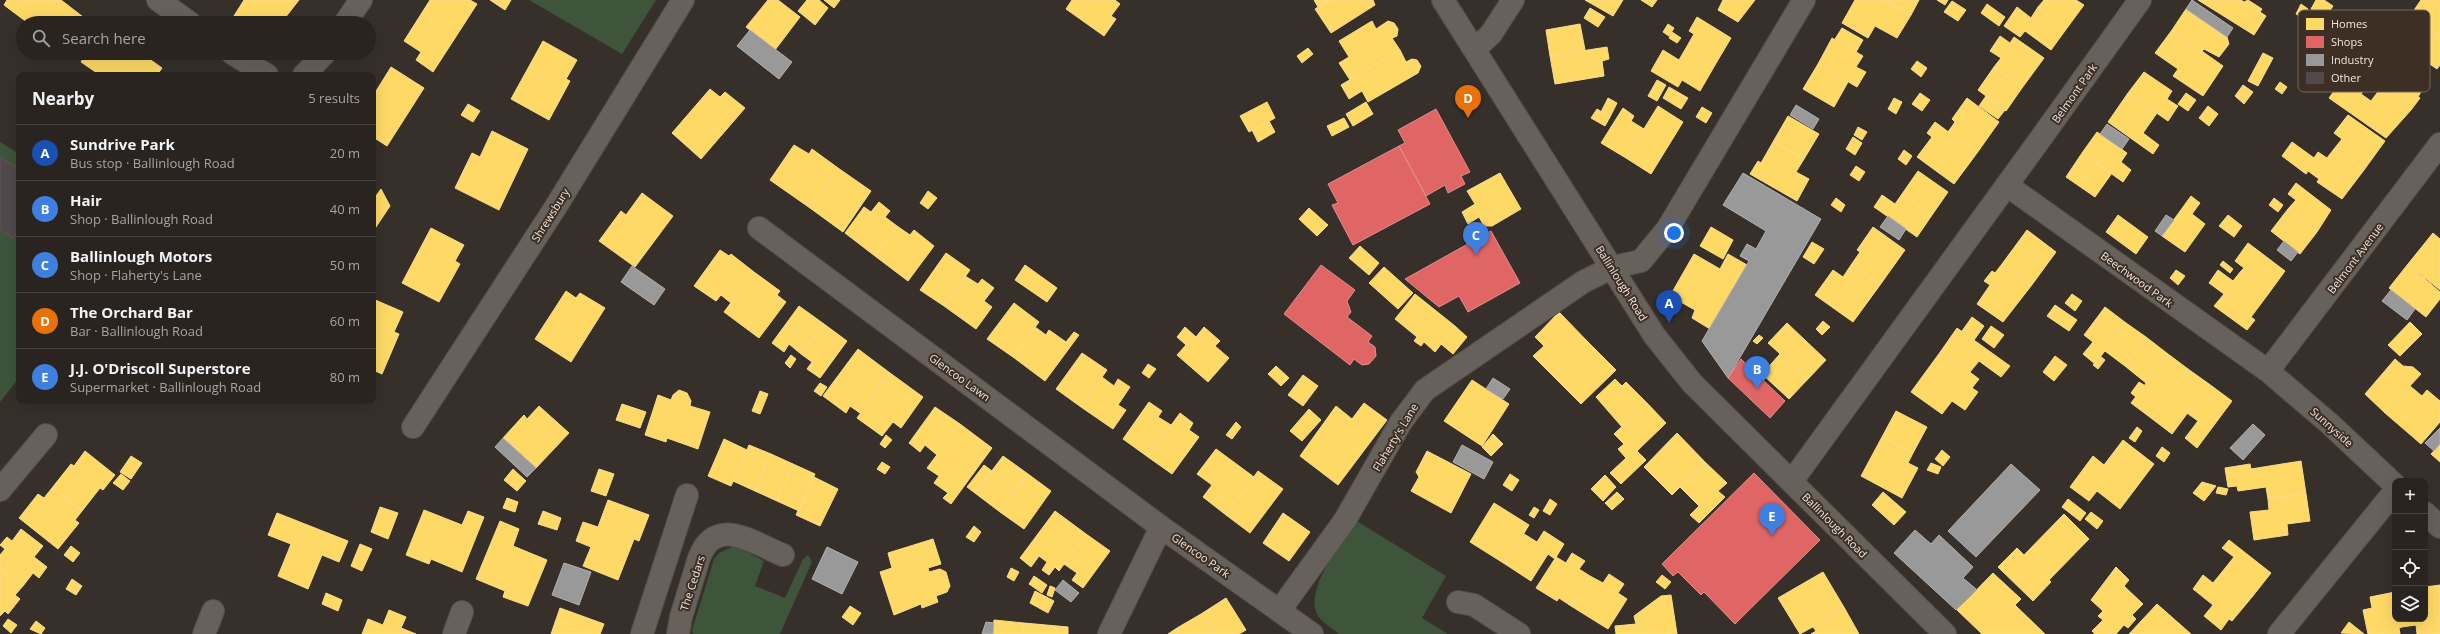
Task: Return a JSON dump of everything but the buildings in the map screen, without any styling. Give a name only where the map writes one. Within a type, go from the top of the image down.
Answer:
[{"type":"street","points":[[158,0],[180,16]]},
{"type":"street","points":[[350,16],[360,0]]},
{"type":"street","name":"Shrewsbury","points":[[413,427],[545,224],[683,0]]},
{"type":"street","name":"Ballinlough Road","points":[[1443,0],[1613,267],[1654,335],[1692,383],[1792,481],[1932,629]]},
{"type":"street","points":[[1475,49],[1491,34],[1513,0]]},
{"type":"street","name":"Flaherty's Lane","points":[[1280,610],[1349,514],[1401,422],[1425,390],[1549,304],[1584,282],[1613,267],[1641,261],[1664,233],[1804,0]]},
{"type":"street","name":"Belmont Park","points":[[1792,481],[1899,332],[2008,186],[2140,0]]},
{"type":"street","points":[[243,60],[262,72]]},
{"type":"street","points":[[307,72],[318,60]]},
{"type":"street","name":"Belmont Avenue","points":[[2268,371],[2440,144]]},
{"type":"street","name":"Beechwood Park","points":[[2008,186],[2268,371]]},
{"type":"street","name":"Glencoo Lawn","points":[[759,228],[1161,527]]},
{"type":"street","name":"Sunnyside","points":[[2268,371],[2330,424],[2392,482]]},
{"type":"street","points":[[0,490],[46,435]]},
{"type":"street","points":[[642,634],[688,495]]},
{"type":"street","points":[[2279,634],[2392,495]]},
{"type":"street","points":[[2426,514],[2440,527]]},
{"type":"street","name":"Glencoo Park","points":[[1109,634],[1161,527],[1312,634]]},
{"type":"street","name":"The Cedars","points":[[678,634],[681,617],[699,558],[702,550],[714,537],[721,534],[739,536],[782,555]]},
{"type":"street","points":[[1458,602],[1474,606],[1519,634]]},
{"type":"street","points":[[204,634],[213,611]]},
{"type":"street","points":[[454,634],[462,612]]},
{"type":"green space","points":[[529,0],[656,0],[622,54]]},
{"type":"green space","points":[[0,142],[16,152],[16,382],[0,402]]},
{"type":"green space","points":[[1355,520],[1446,576],[1422,618],[1448,634],[1339,634],[1319,617],[1315,603],[1316,591],[1320,579],[1334,553]]},
{"type":"green space","points":[[734,546],[764,561],[755,586],[785,598],[803,559],[808,555],[812,562],[780,634],[693,634],[692,630],[714,559],[719,553]]},
{"type":"place","name":"The Orchard Bar","points":[[1468,118]]},
{"type":"place","name":"Ballinlough Motors","points":[[1476,255]]},
{"type":"place","name":"Sundrive Park","points":[[1669,323]]},
{"type":"place","name":"Hair","points":[[1757,389]]},
{"type":"place","name":"J.J. O'Driscoll Superstore","points":[[1772,536]]}]
